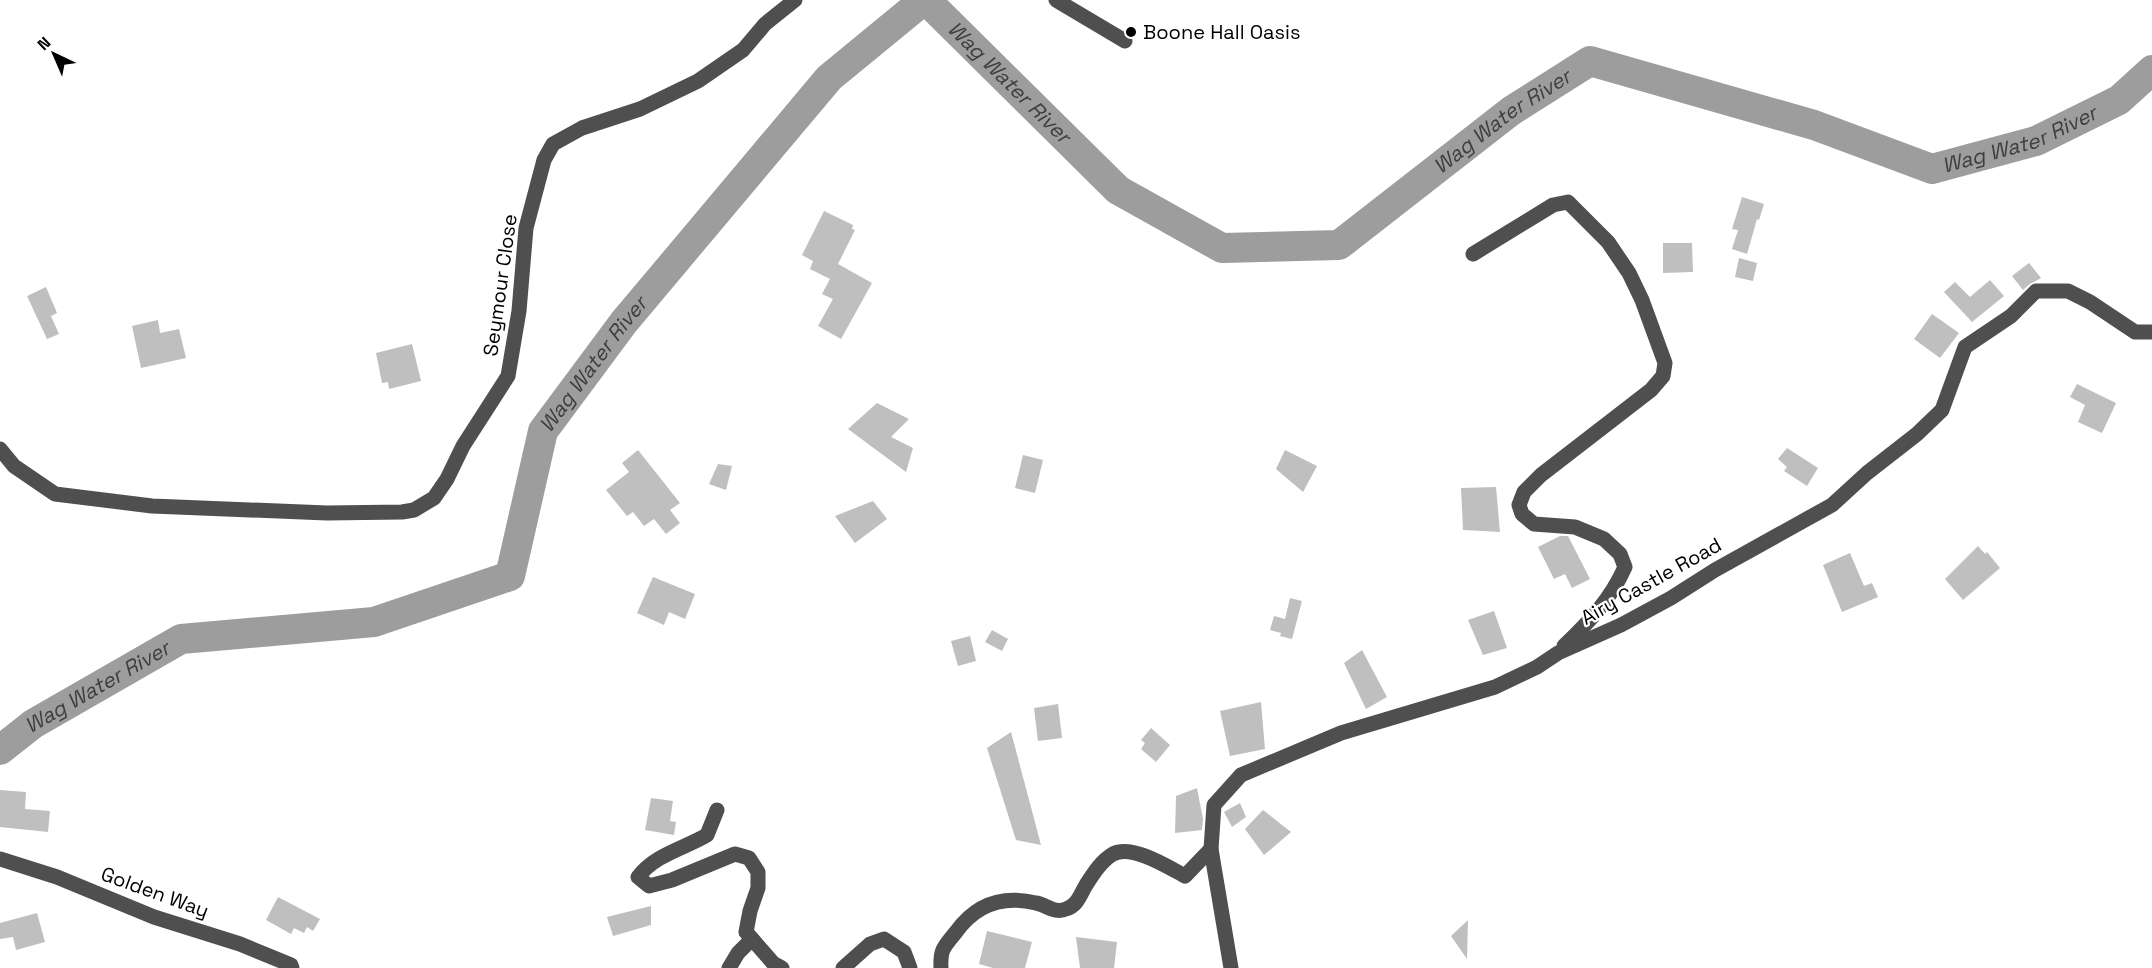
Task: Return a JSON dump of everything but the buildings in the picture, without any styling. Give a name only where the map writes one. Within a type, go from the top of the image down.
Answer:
[{"type":"street","name":"Seymour Close","points":[[0,449],[14,466],[55,494],[152,506],[327,513],[402,513],[424,505],[434,498],[447,479],[463,446],[508,376],[519,311],[526,228],[544,160],[553,144],[582,128],[640,109],[698,81],[743,50],[765,24],[795,0]]},
{"type":"street","points":[[1056,0],[1125,41]]},
{"type":"street","points":[[1473,254],[1552,205],[1568,202],[1608,242],[1629,273],[1642,300],[1665,363],[1663,376],[1651,390],[1541,475],[1524,492],[1519,505],[1522,514],[1534,524],[1575,527],[1604,539],[1620,554],[1625,567],[1617,585],[1597,614],[1558,653]]},
{"type":"street","name":"Airy Castle Road","points":[[1231,968],[1211,849],[1214,805],[1241,775],[1341,733],[1495,687],[1537,667],[1558,653],[1621,626],[1715,570],[1832,505],[1867,473],[1917,434],[1942,410],[1965,347],[2011,316],[2036,291],[2068,291],[2091,302],[2135,332],[2152,332]]},
{"type":"street","points":[[717,810],[707,835],[664,855],[646,866],[638,877],[650,886],[672,880],[735,854],[749,858],[758,872],[758,888],[746,932],[773,963],[782,968]]},
{"type":"street","points":[[941,968],[940,953],[964,920],[984,906],[1008,899],[1038,903],[1053,910],[1064,910],[1075,905],[1103,862],[1115,853],[1129,851],[1156,860],[1185,876],[1211,849]]},
{"type":"street","name":"Golden Way","points":[[0,859],[57,877],[154,917],[240,944],[291,965],[292,968]]},
{"type":"street","points":[[729,968],[738,953],[752,939]]},
{"type":"street","points":[[843,968],[870,944],[884,939],[904,952],[910,968]]},
{"type":"waterway","name":"Wag Water River","points":[[0,750],[33,724],[181,639],[374,622],[510,576],[543,431],[624,322],[829,78],[924,0]]},
{"type":"waterway","name":"Wag Water River","points":[[926,0],[1118,190],[1222,248],[1339,245],[1511,111],[1590,61],[1814,125],[1932,169],[2036,141],[2119,100],[2152,70]]},
{"type":"place","name":"Boone Hall Oasis","points":[[1131,32]]}]
